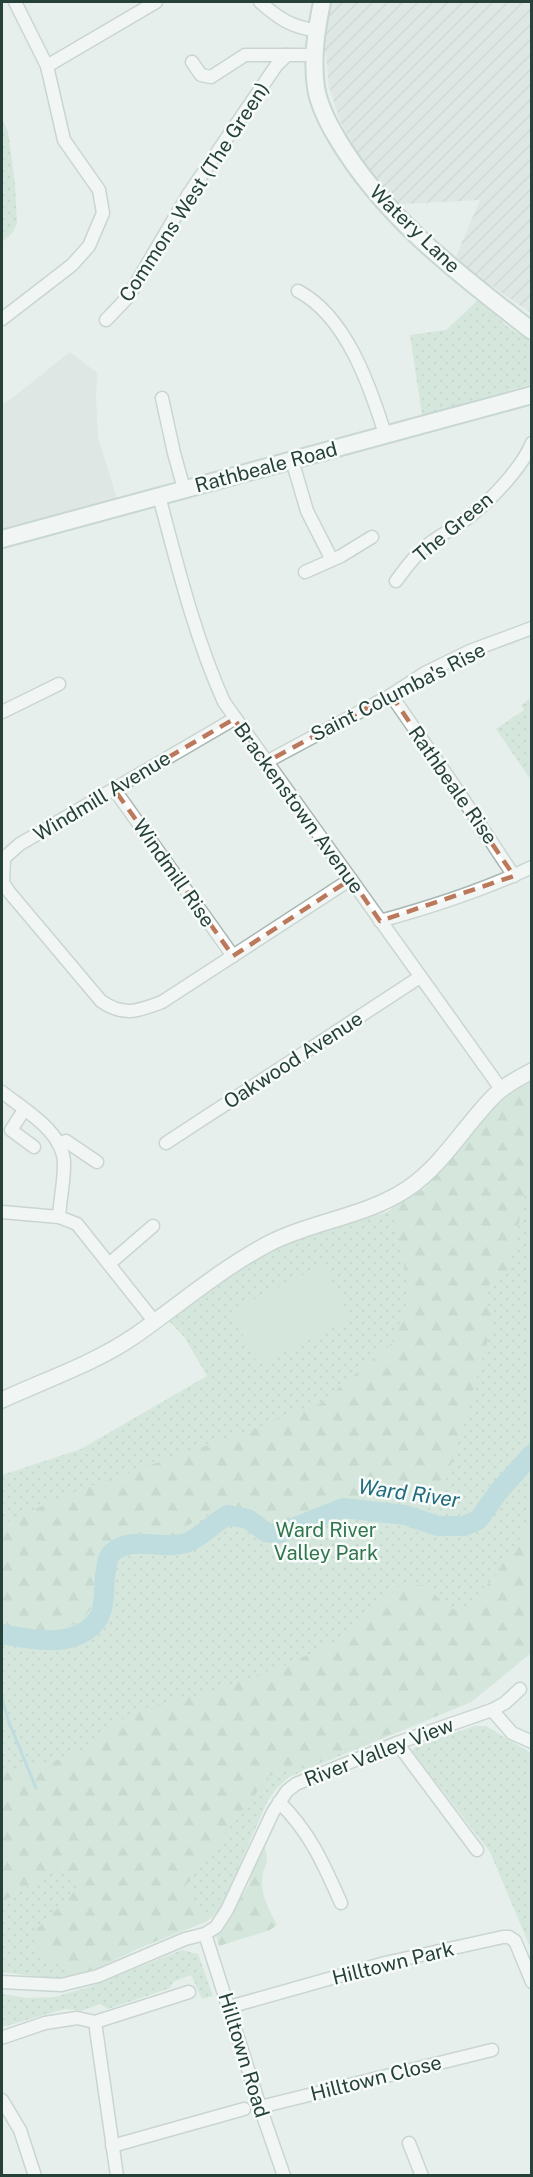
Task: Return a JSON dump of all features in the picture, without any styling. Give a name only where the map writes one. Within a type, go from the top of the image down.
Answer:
[{"type":"main road","name":"Watery Lane","points":[[322,2],[314,55],[316,90],[329,124],[358,170],[385,205],[426,244],[531,331]]},
{"type":"main road","name":"Rathbeale Road","points":[[2,539],[531,395]]},
{"type":"street","points":[[2,319],[72,265],[89,246],[103,213],[99,189],[64,140],[47,66],[15,2]]},
{"type":"street","points":[[47,66],[156,2]]},
{"type":"street","points":[[260,2],[290,24],[316,30]]},
{"type":"street","points":[[192,62],[201,75],[211,77],[244,55],[314,55]]},
{"type":"street","name":"Commons West (The Green)","points":[[106,320],[128,297],[188,195],[276,66],[287,55]]},
{"type":"street","points":[[298,291],[310,297],[335,324],[371,388],[385,434]]},
{"type":"street","points":[[162,398],[184,489]]},
{"type":"street","name":"The Green","points":[[396,582],[410,562],[425,548],[468,518],[495,494],[531,443]]},
{"type":"street","points":[[292,460],[307,511],[332,560]]},
{"type":"street","name":"Brackenstown Avenue","points":[[159,496],[189,602],[215,682],[234,719],[501,1089]]},
{"type":"street","points":[[305,572],[332,560],[372,537]]},
{"type":"street","name":"Saint Columba's Rise","points":[[266,762],[391,695],[425,673],[470,651],[531,628]]},
{"type":"street","points":[[2,712],[59,684]]},
{"type":"street","name":"Rathbeale Rise","points":[[391,695],[514,876]]},
{"type":"street","name":"Windmill Avenue","points":[[234,719],[20,844],[4,858],[3,883],[10,893],[101,1001],[113,1009],[126,1011],[142,1010],[162,1002],[351,879]]},
{"type":"street","name":"Windmill Rise","points":[[114,789],[233,956]]},
{"type":"street","points":[[380,921],[439,903],[514,876],[531,867]]},
{"type":"street","name":"Oakwood Avenue","points":[[166,1143],[420,977]]},
{"type":"street","points":[[2,1400],[96,1358],[131,1338],[243,1257],[276,1239],[383,1202],[406,1190],[435,1164],[501,1089],[531,1071]]},
{"type":"street","points":[[2,1092],[46,1128],[58,1143],[64,1163],[59,1217]]},
{"type":"street","points":[[24,1110],[11,1130],[34,1147]]},
{"type":"street","points":[[58,1143],[66,1141],[97,1162]]},
{"type":"street","points":[[2,1212],[59,1217],[77,1224],[154,1321]]},
{"type":"street","points":[[109,1264],[153,1226]]},
{"type":"street","name":"River Valley View","points":[[205,1934],[216,1927],[227,1910],[279,1802],[296,1784],[397,1743],[492,1710],[505,1703],[520,1689]]},
{"type":"street","points":[[492,1710],[512,1733],[531,1742]]},
{"type":"street","points":[[397,1743],[477,1850]]},
{"type":"street","points":[[279,1802],[295,1819],[316,1848],[341,1904]]},
{"type":"street","points":[[2,1982],[61,1985],[98,1976],[184,1939],[205,1934]]},
{"type":"street","name":"Hilltown Road","points":[[205,1934],[284,2175]]},
{"type":"street","name":"Hilltown Park","points":[[229,2007],[385,1963],[503,1937],[510,1937],[515,1941],[531,1982]]},
{"type":"street","points":[[4,2037],[45,2022],[77,2018],[95,2022],[189,1992]]},
{"type":"street","points":[[95,2022],[117,2175]]},
{"type":"street","name":"Hilltown Close","points":[[260,2107],[492,2050]]},
{"type":"street","points":[[2,2100],[20,2130],[35,2175]]},
{"type":"street","points":[[112,2146],[244,2109]]},
{"type":"street","points":[[409,2143],[422,2175]]},
{"type":"highlighted area","points":[[391,695],[514,876],[380,921],[351,879],[233,956],[114,789],[234,719],[266,762]]},
{"type":"shaded area","points":[[322,2],[531,2],[531,313],[492,286],[452,266],[480,200],[385,205],[340,121],[329,87],[326,56],[316,30]]},
{"type":"shaded area","points":[[70,352],[97,373],[98,437],[117,499],[2,529],[2,404]]},
{"type":"green space","points":[[2,119],[8,132],[15,183],[17,224],[12,233],[2,242]]},
{"type":"green space","points":[[478,300],[508,327],[531,342],[531,384],[422,415],[410,335],[446,330]]},
{"type":"green space","points":[[529,699],[532,703],[531,780],[496,729],[524,710],[521,705]]},
{"type":"green space","name":"Ward River Valley Park","points":[[531,1079],[531,1653],[471,1702],[289,1777],[276,1789],[267,1802],[224,1901],[217,1913],[207,1921],[137,1949],[71,1981],[2,1972],[2,1475],[81,1449],[207,1376],[185,1338],[169,1321],[241,1269],[279,1248],[387,1212],[425,1188],[499,1100]]},
{"type":"green space","points":[[531,1079],[531,1170],[516,1238],[507,1272],[490,1283],[485,1302],[490,1308],[492,1326],[451,1465],[434,1507],[422,1507],[413,1502],[350,1499],[286,1527],[252,1510],[234,1507],[218,1510],[201,1517],[174,1536],[134,1537],[113,1544],[104,1557],[101,1582],[93,1606],[85,1616],[66,1629],[41,1634],[25,1634],[2,1628],[2,1524],[71,1493],[321,1403],[393,1342],[410,1293],[392,1208],[425,1188],[499,1100]]},
{"type":"green space","points":[[323,1265],[350,1319],[258,1365],[231,1311]]},
{"type":"green space","points":[[531,1523],[531,1652],[526,1657],[471,1702],[405,1729],[269,1776],[186,1885],[207,1921],[137,1949],[71,1981],[74,1968],[65,1967],[46,1958],[34,1932],[81,1885],[65,1865],[2,1902],[2,1769],[45,1765],[81,1752],[133,1711],[203,1694],[286,1665],[341,1639],[403,1583],[426,1586],[450,1609],[460,1609],[472,1603],[492,1579]]},
{"type":"green space","points":[[474,1726],[486,1726],[531,1753],[531,1949],[490,1852],[412,1751],[415,1747]]},
{"type":"green space","points":[[264,1844],[267,1860],[262,1880],[263,1892],[266,1904],[277,1925],[270,1930],[219,1946],[216,1935],[249,1884],[253,1866]]},
{"type":"green space","points":[[182,1950],[198,1954],[213,1996],[202,1999],[191,1975],[173,1982],[170,1988],[108,2009],[100,2004],[81,2011],[65,2009],[2,2027],[2,1994],[28,1998],[55,1997],[95,1985]]},
{"type":"waterway","name":"Ward River","points":[[2,1634],[41,1640],[54,1640],[80,1634],[99,1617],[107,1562],[114,1551],[131,1544],[177,1545],[186,1543],[197,1538],[228,1515],[248,1519],[266,1532],[278,1534],[343,1508],[405,1515],[438,1526],[464,1526],[478,1520],[499,1491],[532,1454]]},
{"type":"waterway","points":[[2,1697],[8,1720],[36,1788]]}]
